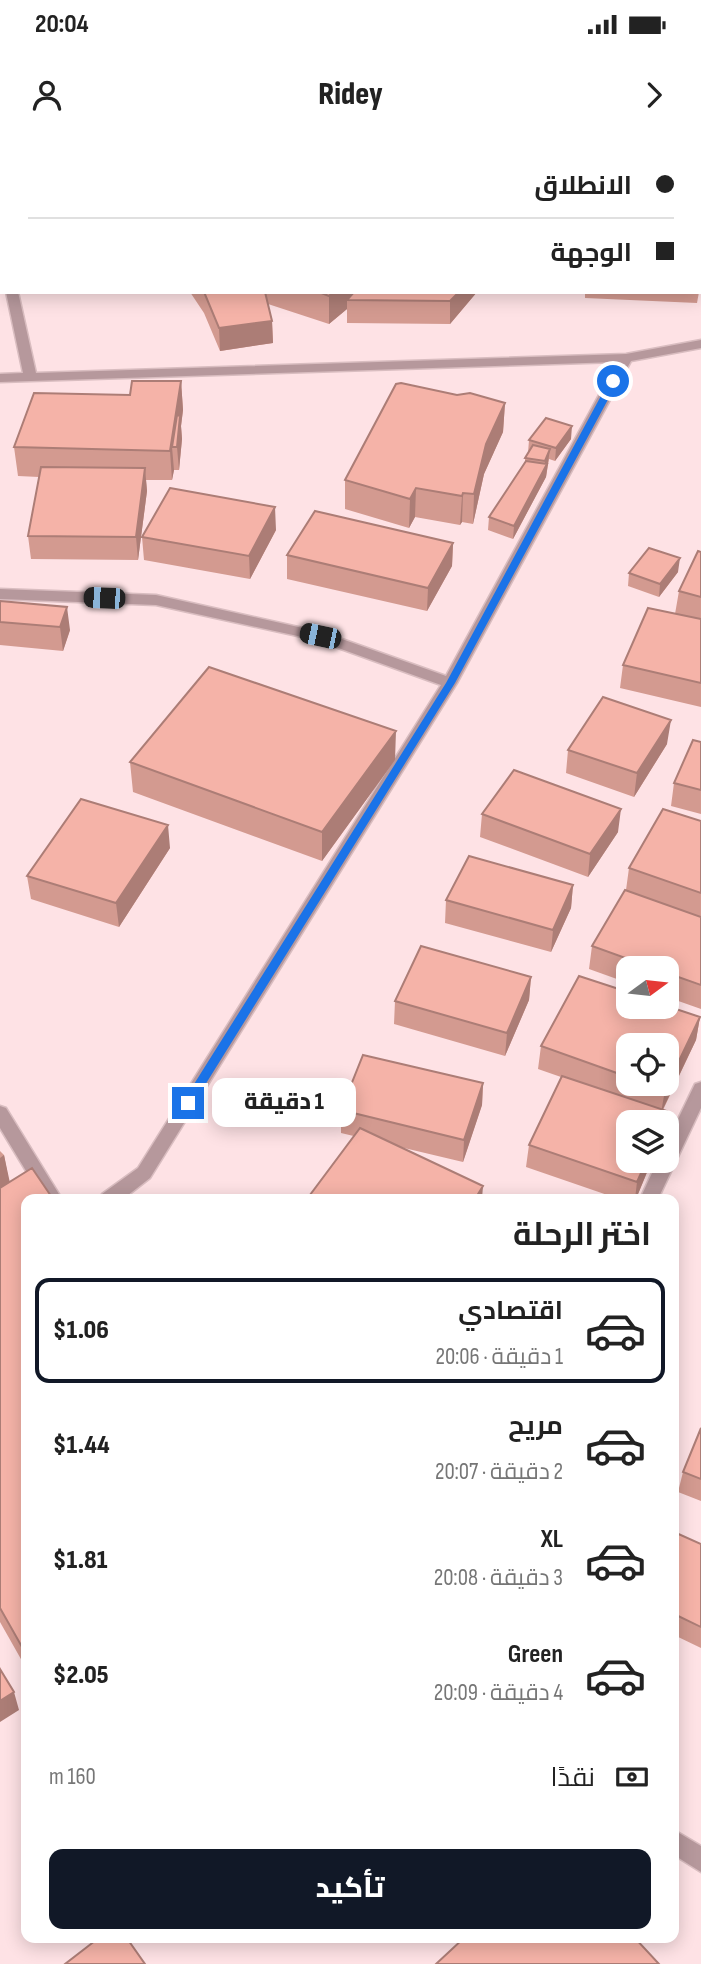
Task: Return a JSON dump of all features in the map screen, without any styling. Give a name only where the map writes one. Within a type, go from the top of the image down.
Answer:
[{"type":"street","points":[[12,294],[30,376]]},
{"type":"street","points":[[0,378],[626,358],[701,344]]},
{"type":"street","points":[[116,1194],[144,1173],[450,683],[626,358]]},
{"type":"street","points":[[0,594],[156,600],[320,636],[450,683]]},
{"type":"street","points":[[651,1194],[701,1089]]},
{"type":"street","points":[[0,1113],[49,1194]]},
{"type":"street","points":[[679,1845],[701,1860]]},
{"type":"building","points":[[205,294],[265,294],[272,321],[219,328]]},
{"type":"building","points":[[352,294],[457,294],[450,301],[347,300]]},
{"type":"building","points":[[132,381],[181,381],[170,451],[14,447],[34,393],[130,395]]},
{"type":"building","points":[[396,384],[457,395],[470,393],[505,403],[486,444],[474,494],[463,493],[462,496],[416,488],[410,499],[345,480]]},
{"type":"building","points":[[177,415],[180,416],[177,447],[172,447]]},
{"type":"building","points":[[546,418],[572,426],[556,448],[529,440]]},
{"type":"building","points":[[533,445],[550,449],[545,461],[525,458]]},
{"type":"building","points":[[526,461],[547,464],[514,526],[489,517]]},
{"type":"building","points":[[41,467],[145,468],[136,537],[28,536]]},
{"type":"building","points":[[170,488],[275,507],[249,556],[142,537]]},
{"type":"building","points":[[315,511],[453,543],[428,588],[287,555]]},
{"type":"building","points":[[649,548],[680,558],[660,584],[629,573]]},
{"type":"building","points":[[698,551],[701,552],[701,597],[679,591]]},
{"type":"building","points":[[0,601],[67,607],[60,627],[0,622]]},
{"type":"building","points":[[648,608],[701,619],[701,683],[623,665]]},
{"type":"building","points":[[209,667],[396,731],[322,832],[130,762]]},
{"type":"building","points":[[603,697],[671,720],[637,773],[568,750]]},
{"type":"building","points":[[693,740],[701,742],[701,790],[674,783]]},
{"type":"building","points":[[514,770],[621,809],[590,854],[482,814]]},
{"type":"building","points":[[81,799],[168,825],[116,903],[27,876]]},
{"type":"building","points":[[663,809],[701,821],[701,893],[629,868]]},
{"type":"building","points":[[469,856],[573,885],[553,930],[446,900]]},
{"type":"building","points":[[625,890],[701,917],[701,985],[679,977],[679,956],[620,956],[592,946]]},
{"type":"building","points":[[421,946],[531,977],[507,1033],[395,1001]]},
{"type":"building","points":[[579,976],[616,988],[616,1019],[679,1019],[679,1010],[700,1017],[679,1061],[679,1033],[616,1033],[616,1073],[541,1046]]},
{"type":"building","points":[[363,1055],[483,1083],[464,1140],[341,1110]]},
{"type":"building","points":[[562,1076],[664,1110],[616,1110],[616,1173],[641,1173],[637,1182],[529,1145]]},
{"type":"building","points":[[360,1128],[483,1186],[478,1194],[311,1194]]},
{"type":"building","points":[[32,1168],[50,1194],[21,1194],[21,1645],[0,1608],[0,1188]]},
{"type":"building","points":[[701,1428],[701,1479],[683,1472]]},
{"type":"building","points":[[679,1534],[701,1544],[701,1627],[679,1616]]},
{"type":"building","points":[[0,1669],[14,1692],[0,1701]]},
{"type":"building","points":[[92,1943],[130,1943],[145,1964],[65,1964]]},
{"type":"building","points":[[459,1943],[640,1943],[659,1964],[436,1964]]},
{"type":"route","points":[[188,1103],[450,683],[613,381]]}]
